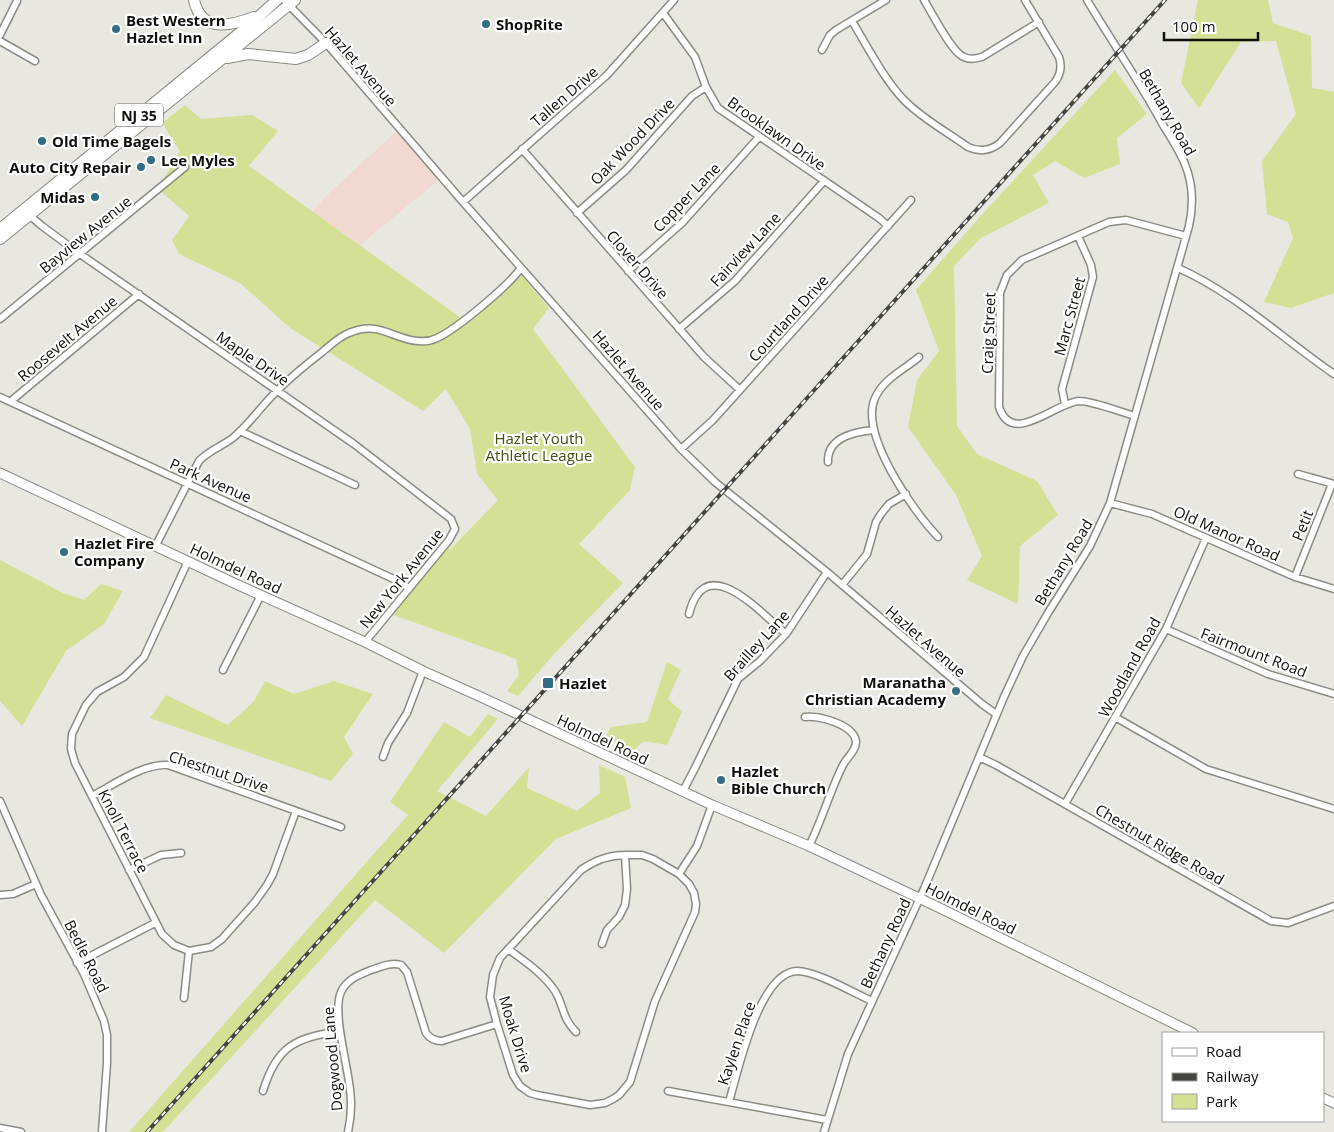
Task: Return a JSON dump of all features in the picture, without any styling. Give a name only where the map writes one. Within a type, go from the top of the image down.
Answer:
[{"type":"highway","points":[[194,0],[201,14],[210,22],[218,25],[234,24],[259,15]]},
{"type":"highway","name":"NJ 35","points":[[0,228],[248,26],[277,0]]},
{"type":"highway","name":"NJ 35","points":[[0,238],[161,107],[224,59],[289,2]]},
{"type":"highway","points":[[224,59],[248,54],[296,59],[308,55],[326,43]]},
{"type":"main road","name":"Holmdel Road","points":[[0,473],[366,642],[423,671],[481,696],[712,805],[809,846],[920,898],[1191,1032]]},
{"type":"street","name":"Tallen Drive","points":[[463,202],[607,75],[674,0]]},
{"type":"street","points":[[822,50],[830,35],[886,0]]},
{"type":"street","points":[[924,0],[956,51],[966,58],[982,57],[1039,22]]},
{"type":"street","points":[[852,21],[892,85],[904,100],[920,114],[968,147],[979,150],[992,149],[1000,143],[1057,80],[1061,67],[1059,57],[1025,0]]},
{"type":"street","name":"Bethany Road","points":[[824,1132],[848,1054],[920,898],[996,714],[1023,656],[1090,546],[1110,503],[1191,219],[1190,182],[1182,157],[1087,0]]},
{"type":"street","points":[[0,35],[17,1]]},
{"type":"street","name":"Hazlet Avenue","points":[[289,2],[681,449],[715,482],[827,572],[996,714]]},
{"type":"street","name":"Brooklawn Drive","points":[[663,13],[695,57],[706,87],[718,108],[880,218],[888,226]]},
{"type":"street","points":[[0,41],[36,61]]},
{"type":"street","name":"Oak Wood Drive","points":[[577,213],[626,170],[692,96],[706,87]]},
{"type":"street","name":"Copper Lane","points":[[628,271],[682,223],[759,137]]},
{"type":"street","name":"Clover Drive","points":[[522,149],[704,357],[740,390]]},
{"type":"street","name":"Bayview Avenue","points":[[0,319],[185,167]]},
{"type":"street","name":"Fairview Lane","points":[[680,329],[735,281],[824,181]]},
{"type":"street","name":"Courtland Drive","points":[[681,449],[713,420],[912,200]]},
{"type":"street","name":"Maple Drive","points":[[29,214],[80,254],[354,444],[451,519],[455,529]]},
{"type":"street","name":"Craig Street","points":[[1135,416],[1084,402],[1065,404],[1024,424],[1009,422],[1001,414],[999,407],[1000,298],[1003,283],[1007,275],[1018,263],[1109,222],[1126,220],[1186,236]]},
{"type":"street","name":"Marc Street","points":[[1065,404],[1062,389],[1093,277],[1092,265],[1078,236]]},
{"type":"street","points":[[156,546],[187,483],[202,458],[240,431],[277,390],[335,341],[354,331],[369,328],[419,342],[438,338],[512,280],[521,268]]},
{"type":"street","points":[[1178,268],[1199,278],[1230,298],[1334,374]]},
{"type":"street","name":"Roosevelt Avenue","points":[[11,401],[138,294]]},
{"type":"street","points":[[919,357],[894,374],[878,394],[872,411],[873,430],[886,461],[906,494],[938,537]]},
{"type":"street","name":"Park Avenue","points":[[0,397],[398,581],[409,588]]},
{"type":"street","points":[[828,462],[831,448],[839,439],[873,430]]},
{"type":"street","points":[[240,431],[355,485]]},
{"type":"street","points":[[1298,474],[1333,484]]},
{"type":"street","name":"Petit","points":[[1295,576],[1333,484]]},
{"type":"street","points":[[842,585],[867,554],[880,514],[889,504],[906,494]]},
{"type":"street","name":"Old Manor Road","points":[[1110,503],[1152,514],[1295,576],[1334,589]]},
{"type":"street","name":"New York Avenue","points":[[366,642],[449,540],[455,529]]},
{"type":"street","name":"Woodland Road","points":[[1065,804],[1166,629],[1206,538]]},
{"type":"street","name":"Knoll Terrace","points":[[188,561],[144,657],[124,677],[92,696],[74,728],[70,741],[72,755],[155,923],[168,941],[189,951]]},
{"type":"street","name":"Brailley Lane","points":[[682,791],[738,679],[760,661],[786,634],[827,572]]},
{"type":"street","points":[[689,614],[692,599],[698,592],[706,587],[720,585],[734,591],[786,634]]},
{"type":"street","points":[[224,670],[261,595]]},
{"type":"street","name":"Fairmount Road","points":[[1166,629],[1268,674],[1334,694]]},
{"type":"street","points":[[383,758],[388,743],[407,713],[423,671]]},
{"type":"street","points":[[805,717],[820,717],[848,729],[854,735],[856,744],[843,766],[809,846]]},
{"type":"street","points":[[1115,717],[1206,769],[1334,809]]},
{"type":"street","name":"Chestnut Ridge Road","points":[[979,757],[1271,921],[1288,923],[1334,906]]},
{"type":"street","name":"Chestnut Drive","points":[[92,796],[145,768],[162,764],[173,766],[341,827]]},
{"type":"street","name":"Bedle Road","points":[[0,801],[36,884],[102,1013],[107,1034],[107,1078],[102,1132]]},
{"type":"street","points":[[679,874],[697,846],[712,805]]},
{"type":"street","points":[[184,998],[189,951],[201,950],[215,945],[261,895],[273,874],[296,811]]},
{"type":"street","points":[[129,870],[161,855],[181,854]]},
{"type":"street","points":[[602,944],[607,930],[619,917],[625,905],[627,889],[625,855]]},
{"type":"street","name":"Moak Drive","points":[[642,855],[653,858],[679,874],[689,884],[694,894],[696,904],[694,916],[655,1001],[630,1082],[619,1095],[605,1103],[590,1105],[537,1096],[520,1086],[515,1078],[490,997],[491,980],[497,964],[508,949],[581,870],[607,856],[642,855]]},
{"type":"street","points":[[0,895],[13,894],[36,884]]},
{"type":"street","points":[[77,963],[155,923]]},
{"type":"street","points":[[508,949],[548,981],[559,999],[568,1025],[576,1032]]},
{"type":"street","name":"Dogwood Lane","points":[[348,1132],[351,1114],[350,1089],[338,1007],[340,994],[345,985],[359,975],[393,964],[400,965],[407,972],[426,1033],[433,1040],[442,1041],[497,1024]]},
{"type":"street","name":"Kaylen Place","points":[[730,1102],[756,1016],[768,992],[778,979],[789,972],[807,972],[872,1001]]},
{"type":"street","points":[[263,1091],[274,1062],[288,1048],[309,1037],[340,1031]]},
{"type":"street","points":[[668,1091],[828,1120]]},
{"type":"street","points":[[0,1128],[21,1132]]},
{"type":"shaded area","points":[[399,129],[441,178],[360,245],[313,212],[324,198]]},
{"type":"green space","points":[[1198,0],[1268,0],[1273,23],[1311,36],[1312,88],[1334,92],[1334,293],[1291,308],[1264,302],[1293,238],[1288,222],[1267,214],[1262,161],[1296,114],[1276,41],[1241,42],[1199,108],[1181,83]]},
{"type":"green space","points":[[1115,70],[1147,114],[1117,138],[1120,164],[1084,178],[1055,161],[1033,175],[1049,203],[981,238],[954,266],[957,426],[977,454],[1037,481],[1058,515],[1020,546],[1018,604],[967,580],[982,556],[956,495],[908,427],[917,380],[939,351],[916,290],[977,220]]},
{"type":"green space","name":"Hazlet Youth Athletic League","points":[[185,105],[201,119],[252,115],[278,131],[249,166],[464,320],[503,286],[522,276],[549,308],[533,329],[635,467],[630,490],[579,544],[623,583],[554,654],[518,696],[507,691],[519,675],[516,659],[388,613],[458,531],[448,552],[498,500],[477,474],[470,429],[446,389],[423,411],[290,328],[240,283],[179,254],[172,240],[189,216],[158,189],[180,151],[162,123]]},
{"type":"green space","points":[[0,560],[63,593],[84,600],[101,584],[123,591],[104,624],[66,651],[22,726],[0,701]]},
{"type":"green space","points":[[667,662],[681,670],[668,699],[682,712],[667,745],[644,741],[634,750],[606,737],[611,727],[647,722]]},
{"type":"green space","points":[[265,681],[294,694],[334,681],[373,694],[344,737],[353,754],[331,781],[150,718],[166,695],[228,725],[254,701]]},
{"type":"green space","points":[[488,714],[498,719],[437,791],[486,816],[529,767],[527,788],[577,811],[600,793],[599,765],[625,777],[631,808],[556,839],[444,953],[375,900],[163,1132],[129,1132],[408,815],[390,802],[444,722],[470,737]]},
{"type":"railway","points":[[147,1132],[1165,0]]},
{"type":"place","name":"ShopRite","points":[[486,24]]},
{"type":"place","name":"Best Western Hazlet Inn","points":[[116,29]]},
{"type":"place","name":"Old Time Bagels","points":[[42,141]]},
{"type":"place","name":"Lee Myles","points":[[151,160]]},
{"type":"place","name":"Auto City Repair","points":[[141,167]]},
{"type":"place","name":"Midas","points":[[95,197]]},
{"type":"place","name":"Hazlet Fire Company","points":[[64,552]]},
{"type":"place","name":"Hazlet","points":[[548,683]]},
{"type":"place","name":"Maranatha Christian Academy","points":[[956,691]]},
{"type":"place","name":"Hazlet Bible Church","points":[[721,780]]}]
